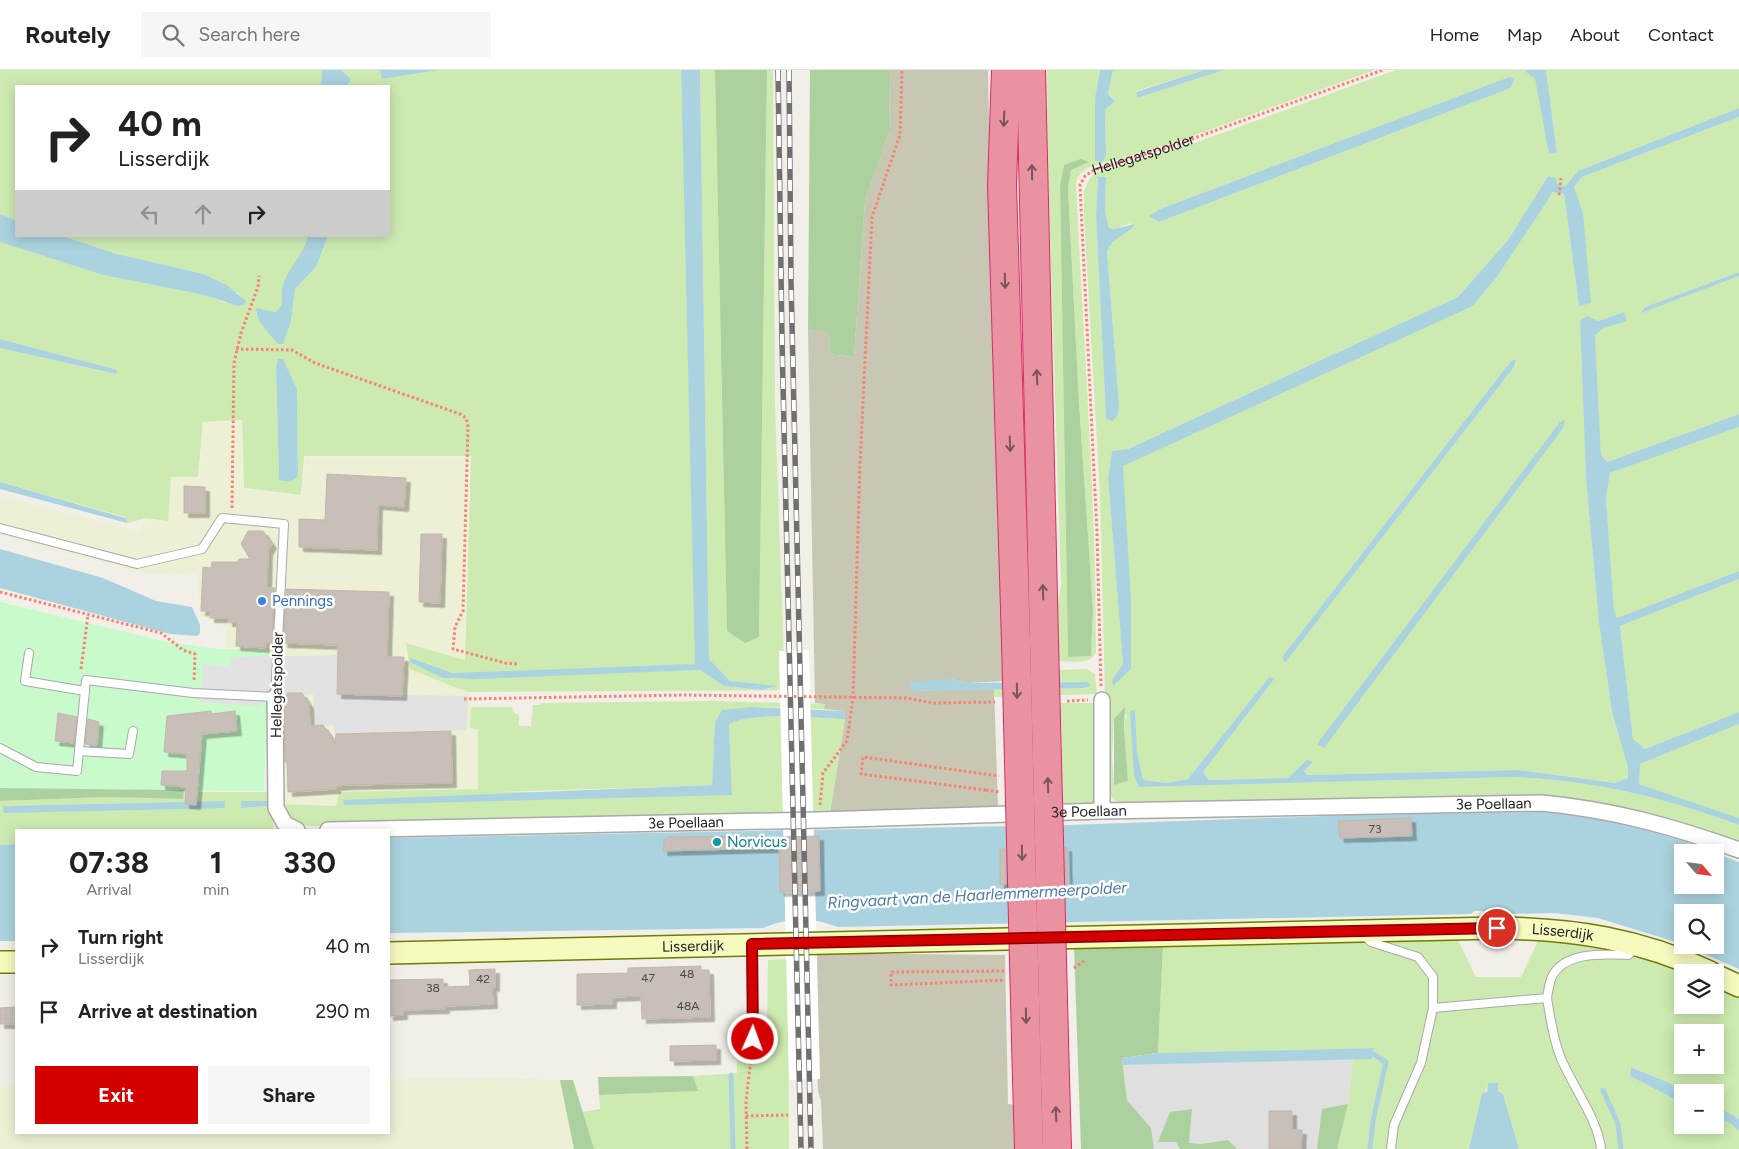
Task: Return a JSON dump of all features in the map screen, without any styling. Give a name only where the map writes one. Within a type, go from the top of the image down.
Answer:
[{"type":"highway","points":[[1006,70],[1002,185],[1029,1149]]},
{"type":"highway","points":[[1031,70],[1057,1149]]},
{"type":"street","name":"Hellegatspolder","points":[[275,697],[276,808],[285,824],[295,829]]},
{"type":"street","points":[[1102,700],[1102,811]]},
{"type":"street","name":"3e Poellaan","points":[[381,829],[818,820],[1102,811],[1542,803],[1584,807],[1624,814],[1672,826],[1739,850]]},
{"type":"street","name":"Lisserdijk","points":[[390,953],[1357,930],[1544,928],[1590,934],[1640,945],[1689,964]]},
{"type":"street","points":[[0,962],[15,962]]},
{"type":"street","points":[[1724,979],[1739,986]]},
{"type":"lane","points":[[0,528],[137,564],[202,549],[222,518],[232,518]]},
{"type":"lane","name":"Hellegatspolder","points":[[232,518],[284,524],[275,697]]},
{"type":"lane","points":[[29,653],[25,681],[85,690]]},
{"type":"lane","points":[[0,748],[36,767],[77,771],[86,680],[193,693],[275,697]]},
{"type":"lane","points":[[79,751],[129,754],[133,731]]},
{"type":"lane","points":[[1357,930],[1371,942],[1418,956],[1433,977],[1433,1008],[1421,1063],[1394,1125],[1391,1149]]},
{"type":"lane","points":[[752,944],[753,1039]]},
{"type":"lane","points":[[1601,1149],[1584,1104],[1560,1056],[1550,1020],[1547,998],[1552,978],[1565,962],[1602,953],[1628,955],[1640,945]]},
{"type":"lane","points":[[1433,1008],[1547,998]]},
{"type":"path","points":[[818,820],[823,773],[848,741],[853,698],[861,454],[872,218],[900,135],[902,70]]},
{"type":"path","name":"Hellegatspolder","points":[[1102,700],[1094,457],[1080,185],[1085,176],[1094,170],[1178,144],[1384,70]]},
{"type":"path","points":[[1559,195],[1561,178]]},
{"type":"path","points":[[232,518],[232,389],[236,349],[258,287],[259,276]]},
{"type":"path","points":[[236,349],[292,350],[315,363],[466,418],[468,426],[463,611],[455,627],[453,649],[505,664],[519,664]]},
{"type":"path","points":[[0,592],[161,634],[183,650],[195,654],[193,693]]},
{"type":"path","points":[[86,680],[80,674],[88,615]]},
{"type":"path","points":[[464,699],[684,695],[906,698],[933,702],[1003,702]]},
{"type":"path","points":[[1062,701],[1102,700]]},
{"type":"path","points":[[986,790],[861,774],[863,757],[1004,776]]},
{"type":"path","points":[[1004,786],[1004,796]]},
{"type":"path","points":[[1072,970],[1084,961]]},
{"type":"path","points":[[1005,971],[891,972],[891,985],[1010,979]]},
{"type":"path","points":[[747,1149],[746,1116],[753,1039]]},
{"type":"path","points":[[746,1116],[788,1115]]},
{"type":"shaded area","points":[[890,70],[988,70],[998,530],[1004,598],[1006,681],[968,683],[951,679],[911,691],[994,688],[998,807],[830,812],[845,719],[843,711],[824,709],[824,704],[815,703],[808,329],[825,329],[829,335],[830,352],[835,355],[854,357],[865,201],[889,133]]},
{"type":"shaded area","points":[[204,422],[241,422],[243,489],[302,496],[305,457],[470,457],[464,660],[406,643],[410,669],[471,693],[470,728],[478,730],[479,789],[340,792],[337,806],[273,803],[270,708],[196,703],[225,650],[227,627],[200,616],[198,571],[188,574],[142,573],[0,535],[0,496],[139,531],[147,518],[168,521],[171,477],[199,478]]},
{"type":"shaded area","points":[[338,655],[337,694],[468,696],[467,730],[334,734],[334,725],[315,726],[313,694],[261,699],[260,706],[200,702],[203,664],[229,666],[231,657]]},
{"type":"shaded area","points":[[814,953],[1005,955],[1008,1104],[1018,1105],[1018,1149],[823,1149],[821,1101],[818,1091]]},
{"type":"shaded area","points":[[1353,1059],[1348,1104],[1337,1149],[1154,1149],[1151,1128],[1127,1100],[1123,1065]]},
{"type":"shaded area","points":[[491,1078],[560,1080],[574,1149],[0,1149],[0,1087],[15,1086],[15,1134],[390,1134],[390,1079]]},
{"type":"green space","points":[[0,70],[322,70],[321,85],[15,85],[15,220],[0,214]]},
{"type":"green space","points":[[341,70],[380,70],[382,79],[440,70],[681,70],[696,665],[452,673],[412,658],[410,662],[450,679],[700,670],[724,686],[763,690],[775,687],[730,681],[709,659],[700,70],[715,70],[727,631],[745,642],[759,637],[767,70],[773,70],[775,404],[785,690],[467,692],[410,669],[406,643],[465,660],[471,456],[304,456],[301,495],[244,488],[242,420],[203,422],[198,477],[171,477],[168,521],[147,518],[127,523],[125,517],[0,482],[0,348],[115,374],[118,370],[0,339],[0,242],[103,275],[204,295],[225,303],[241,295],[204,274],[117,254],[65,237],[308,237],[301,254],[288,276],[282,305],[276,312],[256,308],[256,314],[291,321],[295,289],[316,267],[328,237],[390,237],[390,85],[348,85],[351,79]],"holes":[[[283,360],[297,389],[298,476],[279,480],[276,368]]]},
{"type":"green space","points":[[715,70],[767,70],[759,637],[745,643],[727,631]]},
{"type":"green space","points":[[810,70],[890,70],[889,133],[865,201],[854,357],[835,355],[830,352],[829,335],[825,330],[808,329]]},
{"type":"green space","points":[[1047,70],[1100,70],[1095,97],[1095,161],[1102,162],[1106,156],[1105,110],[1113,98],[1108,94],[1113,70],[1204,70],[1136,91],[1137,98],[1224,70],[1375,70],[1179,141],[1087,168],[1079,175],[1076,183],[1092,476],[1096,652],[1089,659],[1078,662],[1054,661],[1053,634],[1061,585],[1048,172]],"holes":[[[1088,162],[1071,170],[1068,188],[1079,403],[1093,610],[1091,656],[1068,657],[1060,185],[1064,165]]]},
{"type":"green space","points":[[1396,70],[1527,70],[1535,78],[1550,154],[1557,152],[1546,70],[1739,70],[1739,108],[1578,171],[1565,186],[1558,185],[1548,176],[1508,240],[1458,297],[1128,449],[1112,451],[1108,478],[1123,664],[1112,680],[1131,669],[1122,466],[1473,306],[1496,278],[1548,200],[1551,192],[1564,194],[1579,306],[1583,213],[1574,187],[1582,177],[1739,117],[1739,272],[1645,307],[1642,312],[1739,276],[1739,414],[1607,462],[1601,455],[1595,335],[1604,328],[1626,320],[1624,312],[1598,321],[1580,321],[1586,479],[1599,623],[1612,712],[1628,768],[1628,778],[1615,783],[1518,770],[1308,775],[1304,771],[1288,778],[1209,780],[1203,772],[1275,678],[1269,677],[1188,779],[1167,783],[1143,780],[1137,752],[1139,787],[1514,777],[1573,782],[1656,799],[1739,825],[1739,845],[1605,805],[1119,804],[1109,794],[1100,495],[1084,190],[1095,173],[1186,146]],"holes":[[[1509,77],[1515,79],[1511,88],[1159,222],[1150,216],[1160,209]],[[1098,177],[1106,177],[1105,212],[1109,228],[1114,229],[1131,223],[1132,228],[1112,240],[1107,251],[1119,404],[1106,418],[1096,215]],[[1516,359],[1514,367],[1285,663],[1282,657],[1511,361]],[[1126,714],[1124,728],[1128,781],[1114,785],[1112,757],[1114,719]]]},
{"type":"green space","points":[[1081,159],[1089,162],[1071,170],[1068,188],[1079,403],[1093,610],[1091,656],[1068,657],[1060,185],[1064,165]]},
{"type":"green space","points":[[1739,427],[1739,571],[1617,618],[1614,610],[1606,499],[1610,473]]},
{"type":"green space","points":[[1739,579],[1739,712],[1645,749],[1633,739],[1620,626]]},
{"type":"green space","points":[[0,602],[159,640],[208,648],[269,651],[264,791],[0,788]]},
{"type":"green space","points":[[1087,669],[1095,674],[1097,694],[994,697],[994,688],[1082,688],[1088,682],[1006,681],[1006,672]]},
{"type":"green space","points":[[712,701],[825,704],[824,709],[753,707],[722,711],[715,722],[712,785],[500,792],[732,794],[729,724],[740,720],[769,716],[845,719],[830,812],[311,826],[293,819],[281,804],[336,806],[340,792],[478,789],[478,730],[470,728],[471,707],[512,707],[513,712],[519,715],[519,726],[531,726],[533,705],[540,705],[542,703]]},
{"type":"green space","points":[[1061,703],[1096,703],[1097,800],[1093,805],[1063,806]]},
{"type":"green space","points":[[1125,707],[1124,728],[1128,781],[1114,785],[1114,719]]},
{"type":"green space","points":[[189,717],[183,799],[108,797],[0,801],[0,787]]},
{"type":"green space","points":[[1739,724],[1739,818],[1639,784],[1640,764]]},
{"type":"green space","points":[[183,792],[272,792],[274,829],[15,829],[15,844],[0,845],[0,801],[108,797],[182,799]],"holes":[[[224,801],[225,808],[3,806]],[[267,801],[268,806],[242,808],[241,802]]]},
{"type":"green space","points":[[1404,937],[1458,940],[1476,977],[1521,977],[1538,941],[1581,941],[1637,954],[1674,967],[1674,1014],[1724,1014],[1724,988],[1739,996],[1739,1119],[1724,1110],[1724,1084],[1674,1085],[1632,1067],[1630,1076],[1674,1099],[1674,1134],[1724,1134],[1724,1121],[1730,1123],[1739,1131],[1739,1149],[1519,1149],[1503,1094],[1488,1083],[1469,1149],[1337,1149],[1348,1104],[1353,1059],[1372,1059],[1374,1048],[1158,1053],[1163,944]]},
{"type":"green space","points":[[1163,944],[1158,1053],[1122,1058],[1127,1100],[1151,1128],[1154,1149],[1081,1149],[1074,947]]},
{"type":"green space","points":[[788,959],[789,1149],[594,1149],[582,1112],[600,1109],[599,1095],[697,1091],[693,1076],[737,1073],[737,1042],[767,1038],[768,960]]},
{"type":"green space","points":[[693,1076],[698,1091],[599,1095],[598,1077]]},
{"type":"green space","points":[[560,1080],[573,1080],[594,1149],[574,1149]]},
{"type":"green space","points":[[1348,1104],[1337,1149],[1317,1149],[1322,1109]]},
{"type":"green space","points":[[1192,1109],[1189,1143],[1201,1144],[1228,1140],[1237,1149],[1180,1149],[1176,1142],[1158,1142],[1170,1112]]},
{"type":"water","points":[[322,70],[341,70],[351,79],[348,85],[321,85]]},
{"type":"water","points":[[380,70],[440,70],[382,79]]},
{"type":"water","points":[[681,70],[700,70],[709,659],[730,681],[777,686],[762,690],[724,686],[700,670],[476,679],[443,678],[410,662],[411,658],[452,673],[695,664]]},
{"type":"water","points":[[1100,70],[1113,70],[1108,94],[1115,101],[1105,110],[1106,156],[1102,162],[1095,161],[1095,97]]},
{"type":"water","points":[[1204,70],[1224,70],[1137,98],[1136,92]]},
{"type":"water","points":[[1546,70],[1557,153],[1549,154],[1535,79],[1525,71]]},
{"type":"water","points":[[1509,77],[1515,78],[1511,88],[1159,222],[1149,216],[1160,209]]},
{"type":"water","points":[[1739,108],[1739,117],[1582,177],[1574,187],[1583,213],[1591,303],[1579,306],[1564,194],[1552,192],[1496,278],[1473,306],[1123,466],[1131,600],[1131,669],[1113,686],[1112,680],[1123,664],[1108,478],[1112,451],[1128,449],[1458,297],[1508,240],[1548,176],[1555,178],[1558,185],[1565,186],[1578,171]]},
{"type":"water","points":[[1098,177],[1106,177],[1105,212],[1109,228],[1114,229],[1135,224],[1129,231],[1114,241],[1107,251],[1119,404],[1118,414],[1113,421],[1106,419],[1096,215]]},
{"type":"water","points":[[0,214],[15,220],[15,237],[65,237],[117,254],[204,274],[228,286],[246,301],[244,305],[238,306],[204,295],[103,275],[0,242]]},
{"type":"water","points":[[308,237],[328,237],[316,267],[295,289],[291,321],[283,344],[278,344],[261,323],[256,308],[276,312],[282,305],[284,282]]},
{"type":"water","points":[[1739,272],[1739,276],[1641,313],[1645,307]]},
{"type":"water","points":[[1624,312],[1627,321],[1604,328],[1595,335],[1601,455],[1607,462],[1739,414],[1739,427],[1610,473],[1606,499],[1614,610],[1617,618],[1739,571],[1739,579],[1620,626],[1633,739],[1645,749],[1739,712],[1739,724],[1640,764],[1639,784],[1739,818],[1739,825],[1683,806],[1628,792],[1573,782],[1514,777],[1139,787],[1134,776],[1130,711],[1135,710],[1137,751],[1143,780],[1167,783],[1188,779],[1269,677],[1275,678],[1203,772],[1209,780],[1288,778],[1307,760],[1313,762],[1304,771],[1308,775],[1518,770],[1615,783],[1628,778],[1628,768],[1612,712],[1599,623],[1586,479],[1580,321],[1587,316],[1598,321]]},
{"type":"water","points":[[0,339],[118,370],[116,374],[0,348]]},
{"type":"water","points":[[278,359],[283,359],[297,389],[298,476],[290,482],[279,480],[276,368]]},
{"type":"water","points":[[1516,359],[1514,367],[1285,663],[1282,657],[1511,361]]},
{"type":"water","points":[[1565,420],[1563,428],[1324,748],[1317,744],[1560,422]]},
{"type":"water","points":[[0,482],[125,518],[127,523],[0,489]]},
{"type":"water","points":[[0,549],[103,578],[156,601],[192,607],[200,625],[200,633],[197,636],[170,634],[0,588]]},
{"type":"water","points":[[951,679],[968,683],[1088,682],[1090,685],[1082,688],[911,691],[910,682]]},
{"type":"water","points":[[753,707],[843,711],[845,719],[769,716],[740,720],[729,724],[732,795],[344,805],[343,800],[712,785],[715,722],[722,710]]},
{"type":"water","points":[[225,801],[225,808],[4,813],[3,806]]},
{"type":"water","points":[[241,801],[267,801],[268,806],[241,808]]},
{"type":"water","name":"Ringvaart van de Haarlemmermeerpolder","points":[[1541,812],[1608,821],[1692,844],[1674,844],[1674,894],[1724,894],[1724,856],[1739,862],[1739,969],[1705,954],[1724,954],[1724,904],[1674,904],[1674,942],[1598,918],[1555,913],[1508,914],[1504,911],[1474,911],[1471,914],[838,927],[818,921],[791,920],[763,928],[390,933],[390,838],[1068,825],[1352,815]]},
{"type":"water","points":[[15,844],[15,941],[0,941],[0,845]]},
{"type":"water","points":[[1374,1048],[1372,1059],[1123,1065],[1122,1058],[1158,1053]]},
{"type":"water","points":[[1631,1067],[1674,1085],[1674,1099],[1630,1076]]},
{"type":"water","points":[[1488,1083],[1498,1083],[1498,1091],[1503,1094],[1519,1149],[1469,1149],[1482,1094],[1487,1092]]},
{"type":"water","points":[[1724,1110],[1739,1119],[1739,1131],[1730,1123],[1724,1121]]},
{"type":"pier","points":[[809,650],[820,1079],[789,1080],[779,651]]},
{"type":"building","points":[[327,474],[406,478],[404,507],[378,505],[377,550],[299,547],[299,519],[325,520]]},
{"type":"building","points":[[184,486],[205,487],[205,513],[184,513]]},
{"type":"building","points":[[248,531],[263,531],[272,544],[268,551],[267,588],[275,588],[272,643],[265,643],[265,648],[236,646],[237,622],[228,622],[228,618],[210,618],[210,611],[201,611],[203,567],[211,568],[212,562],[238,562],[239,559],[250,559],[241,544]]},
{"type":"building","points":[[421,534],[442,534],[440,603],[419,602]]},
{"type":"building","points":[[286,589],[389,592],[387,657],[404,657],[402,696],[337,694],[338,645],[283,643]]},
{"type":"building","points":[[288,693],[302,693],[309,704],[310,726],[323,725],[335,743],[336,734],[451,731],[452,783],[348,785],[336,786],[336,789],[288,792],[287,762],[285,762],[284,700]]},
{"type":"building","points":[[211,711],[211,714],[235,711],[237,731],[202,734],[196,805],[185,804],[186,787],[161,785],[162,771],[187,771],[187,754],[164,752],[167,716]]},
{"type":"building","points":[[58,713],[77,717],[74,743],[55,741]]},
{"type":"building","points":[[88,719],[99,722],[97,745],[85,744]]},
{"type":"building","points":[[1411,818],[1412,836],[1340,838],[1338,821]]},
{"type":"building","name":"Norvicus","points":[[767,836],[777,848],[663,851],[664,840],[668,837]]},
{"type":"building","points":[[819,836],[820,891],[780,892],[779,837]]},
{"type":"building","points":[[1065,847],[1067,847],[1068,884],[1066,884]]},
{"type":"building","points":[[1000,849],[1006,849],[1006,884],[1000,885]]},
{"type":"building","points":[[701,966],[701,970],[709,970],[710,1017],[642,1019],[641,996],[612,997],[612,1004],[577,1005],[577,974],[628,973],[628,968]]},
{"type":"building","points":[[495,969],[495,987],[492,987],[493,1004],[445,1006],[445,1009],[403,1010],[403,1015],[390,1016],[390,980],[443,979],[443,987],[470,986],[469,970]]},
{"type":"building","points":[[15,1007],[15,1024],[0,1024],[0,1008]]},
{"type":"building","points":[[716,1045],[716,1060],[670,1061],[670,1046]]},
{"type":"building","points":[[1269,1111],[1292,1111],[1292,1130],[1302,1130],[1301,1149],[1269,1149]]},
{"type":"waterway","points":[[1367,1054],[1373,1054],[1386,1062],[1373,1121],[1370,1149]]},
{"type":"waterway","points":[[731,1075],[733,1149]]},
{"type":"waterway","points":[[1603,1090],[1618,1124],[1621,1149]]},
{"type":"railway","points":[[778,70],[782,341],[801,1149]]},
{"type":"railway","points":[[789,70],[791,280],[811,1149]]},
{"type":"place","name":"Pennings","points":[[262,601]]},
{"type":"place","name":"Norvicus","points":[[717,842]]},
{"type":"route","points":[[753,1039],[752,944],[1497,928]]}]
